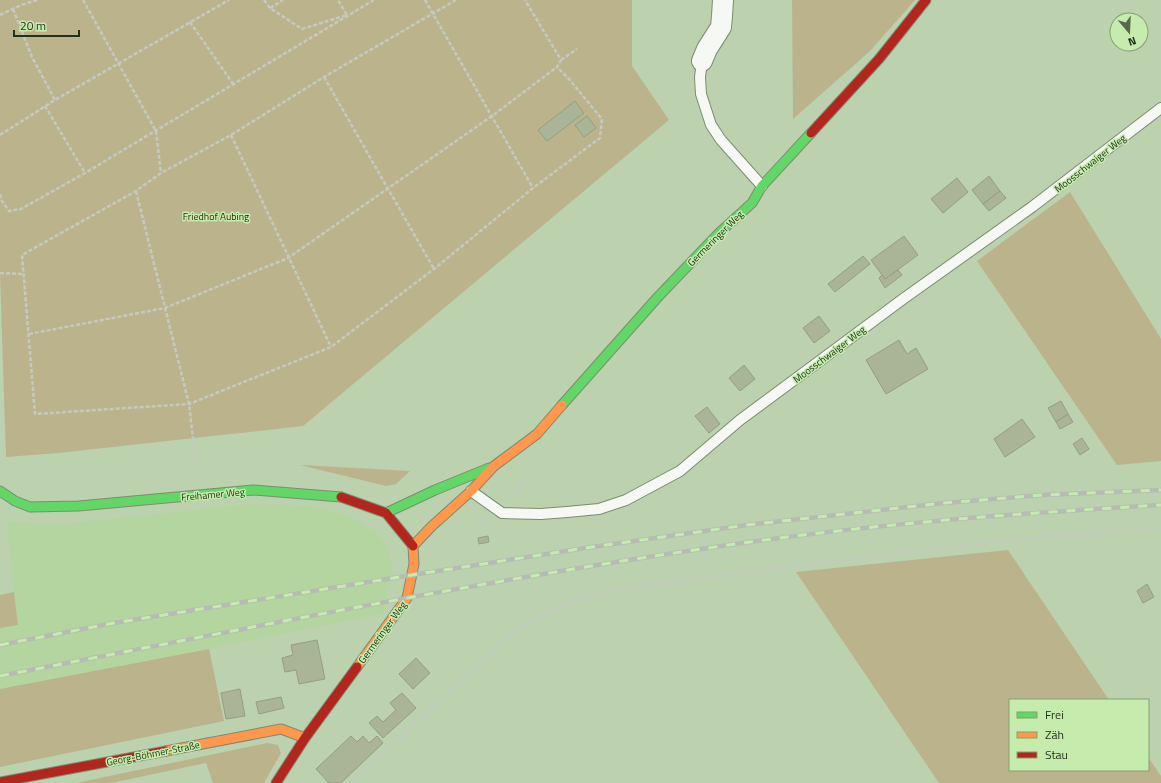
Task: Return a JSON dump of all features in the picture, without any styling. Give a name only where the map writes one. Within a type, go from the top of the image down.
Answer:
[{"type":"street","points":[[702,61],[707,49],[721,27],[723,0]]},
{"type":"street","name":"Germeringer Weg","points":[[276,783],[304,738],[407,598],[414,564],[413,546],[432,526],[471,491],[494,466],[537,434],[656,298],[719,233],[752,203],[762,186],[879,59],[926,0]]},
{"type":"street","name":"Germeringer Weg","points":[[386,514],[435,490],[494,466]]},
{"type":"street","name":"Freihamer Weg","points":[[0,490],[15,501],[30,507],[80,506],[253,490],[338,496],[386,514],[413,546]]},
{"type":"street","name":"Georg-Böhmer-Straße","points":[[0,782],[280,729],[304,738]]},
{"type":"lane","points":[[702,61],[700,77],[701,94],[711,124],[721,140],[762,186]]},
{"type":"lane","name":"Moosschwaiger Weg","points":[[502,513],[541,514],[599,509],[626,500],[680,471],[740,420],[903,299],[1032,207],[1161,108]]},
{"type":"lane","points":[[471,491],[502,513]]},
{"type":"path","points":[[19,0],[21,5]]},
{"type":"path","points":[[0,15],[21,5],[37,0]]},
{"type":"path","points":[[83,0],[156,131],[161,173]]},
{"type":"path","points":[[0,135],[54,100],[229,0]]},
{"type":"path","points":[[264,0],[270,8],[302,30],[348,15]]},
{"type":"path","points":[[270,8],[283,0]]},
{"type":"path","points":[[338,0],[348,15]]},
{"type":"path","points":[[0,194],[2,201],[9,211],[21,209],[156,131],[374,0]]},
{"type":"path","points":[[425,0],[533,188]]},
{"type":"path","points":[[456,0],[324,77],[231,134],[161,173],[136,191],[22,255],[35,414],[188,404],[331,347],[434,269],[533,188],[600,138],[602,119],[569,79],[557,67]]},
{"type":"path","points":[[525,0],[561,60]]},
{"type":"path","points":[[13,9],[32,57],[54,100]]},
{"type":"path","points":[[190,22],[233,84]]},
{"type":"path","points":[[29,334],[165,308],[288,258],[492,116],[557,67],[561,60],[577,49]]},
{"type":"path","points":[[324,77],[434,269]]},
{"type":"path","points":[[45,106],[85,173]]},
{"type":"path","points":[[231,134],[331,347]]},
{"type":"path","points":[[136,191],[188,404],[199,495]]},
{"type":"path","points":[[0,272],[24,274]]},
{"type":"path","points":[[466,524],[495,518],[502,513]]},
{"type":"path","points":[[351,783],[514,632],[544,614],[580,598],[629,588],[852,559],[1010,540],[1161,528]]},
{"type":"shaded area","points":[[252,504],[310,506],[346,515],[374,530],[386,545],[392,567],[384,613],[209,649],[0,689],[0,628],[17,624],[7,522],[63,524]]},
{"type":"green space","name":"Friedhof Aubing","points":[[0,0],[632,0],[632,66],[669,120],[303,426],[58,453],[6,457],[0,273]]},
{"type":"green space","points":[[792,0],[915,0],[870,51],[793,119]]},
{"type":"green space","points":[[1070,192],[1161,339],[1161,461],[1117,465],[977,261]]},
{"type":"green space","points":[[300,465],[410,471],[396,484],[386,486]]},
{"type":"green space","points":[[1008,550],[1108,699],[1009,699],[1009,771],[1149,771],[1149,758],[1161,776],[1161,783],[939,783],[796,572]]},
{"type":"green space","points":[[14,592],[18,625],[0,628],[0,595]]},
{"type":"green space","points":[[209,649],[224,721],[0,767],[0,689]]},
{"type":"green space","points":[[267,743],[278,745],[281,753],[264,783],[213,783],[206,763],[111,783],[76,783]]},
{"type":"building","points":[[575,101],[584,113],[547,141],[538,130]]},
{"type":"building","points":[[587,116],[596,128],[584,137],[575,125]]},
{"type":"building","points":[[989,176],[1000,191],[983,204],[972,190]]},
{"type":"building","points":[[957,178],[968,192],[943,213],[931,199]]},
{"type":"building","points":[[1000,191],[1006,198],[989,211],[983,204]]},
{"type":"building","points":[[904,236],[918,255],[885,279],[871,260]]},
{"type":"building","points":[[863,256],[870,264],[835,292],[828,284]]},
{"type":"building","points":[[898,270],[902,275],[885,288],[879,278],[882,275],[885,279]]},
{"type":"building","points":[[819,316],[830,331],[814,343],[803,328]]},
{"type":"building","points":[[899,340],[907,354],[916,348],[928,369],[886,394],[866,360]]},
{"type":"building","points":[[744,365],[755,379],[740,391],[729,378]]},
{"type":"building","points":[[1061,401],[1068,414],[1056,422],[1048,408]]},
{"type":"building","points":[[707,407],[720,424],[709,433],[695,416]]},
{"type":"building","points":[[1068,414],[1073,422],[1060,429],[1056,422]]},
{"type":"building","points":[[1022,419],[1035,437],[1005,457],[994,439]]},
{"type":"building","points":[[1082,438],[1089,449],[1080,455],[1073,444]]},
{"type":"building","points":[[488,536],[489,542],[479,544],[478,538]]},
{"type":"building","points":[[1147,584],[1154,597],[1143,603],[1137,591]]},
{"type":"building","points":[[317,640],[325,679],[299,684],[296,670],[285,672],[282,658],[293,655],[291,645]]},
{"type":"building","points":[[416,658],[430,673],[413,689],[399,674]]},
{"type":"building","points":[[240,689],[245,716],[226,719],[221,693]]},
{"type":"building","points":[[402,693],[416,708],[383,738],[369,723],[377,716],[383,722],[396,710],[390,703]]},
{"type":"building","points":[[281,697],[284,708],[259,714],[256,702]]},
{"type":"building","points":[[351,736],[357,742],[363,736],[369,743],[377,736],[383,743],[341,783],[329,783],[316,769]]},
{"type":"railway","points":[[0,645],[114,623],[412,575],[747,525],[944,503],[1042,495],[1161,490]]},
{"type":"railway","points":[[0,676],[468,587],[750,542],[903,524],[1058,511],[1161,505]]},
{"type":"traffic: fast","points":[[562,405],[657,298],[719,233],[752,203],[762,186],[811,133]]},
{"type":"traffic: fast","points":[[386,513],[435,490],[489,468]]},
{"type":"traffic: fast","points":[[0,491],[15,501],[30,507],[79,506],[253,490],[341,497]]},
{"type":"traffic: slow","points":[[357,667],[407,598],[414,564],[413,546],[432,526],[471,491],[494,466],[537,434],[562,405]]},
{"type":"traffic: slow","points":[[166,751],[281,729],[305,738]]},
{"type":"traffic: jam","points":[[811,133],[879,59],[926,0]]},
{"type":"traffic: jam","points":[[341,497],[386,513],[413,546]]},
{"type":"traffic: jam","points":[[276,783],[305,738],[357,667]]},
{"type":"traffic: jam","points":[[0,782],[166,751]]}]
